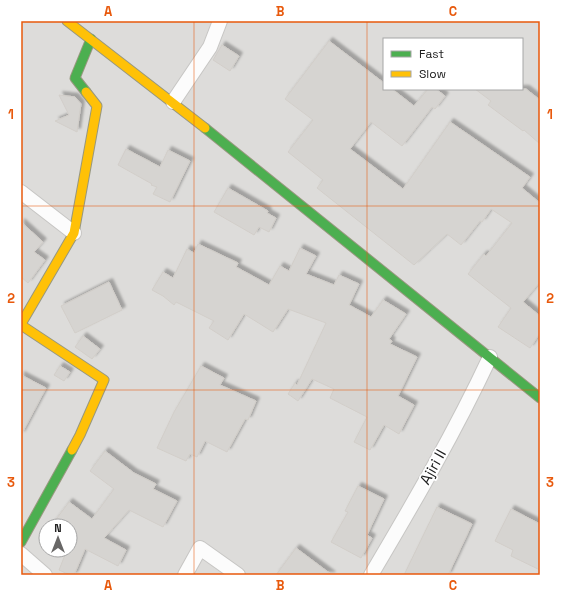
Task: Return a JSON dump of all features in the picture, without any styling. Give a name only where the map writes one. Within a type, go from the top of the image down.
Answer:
[{"type":"street","points":[[68,21],[173,102],[540,398]]},
{"type":"street","points":[[173,102],[210,47],[220,21]]},
{"type":"street","points":[[21,542],[80,435],[104,380],[79,365],[51,344],[21,325],[74,233],[97,106],[75,78],[91,39]]},
{"type":"street","points":[[21,192],[74,233]]},
{"type":"street","name":"Ajiri II","points":[[371,575],[433,468],[473,394],[490,357]]},
{"type":"street","points":[[185,575],[200,548],[238,575]]},
{"type":"street","points":[[21,554],[45,575]]},
{"type":"shaded area","points":[[21,21],[540,21],[540,575],[21,575]]},
{"type":"building","points":[[329,41],[383,82],[383,90],[393,90],[414,106],[427,90],[437,90],[445,96],[435,109],[432,107],[402,146],[371,122],[350,149],[403,189],[450,122],[530,177],[522,188],[540,203],[540,282],[523,302],[540,316],[540,333],[530,348],[498,327],[511,308],[468,274],[484,254],[486,256],[512,223],[491,209],[482,222],[480,221],[461,245],[447,234],[414,265],[317,188],[323,180],[288,152],[313,120],[285,99]]},
{"type":"building","points":[[222,45],[239,56],[230,71],[213,60]]},
{"type":"building","points":[[526,89],[540,100],[540,144],[524,130],[523,131],[488,105],[491,101],[476,90]]},
{"type":"building","points":[[59,95],[75,97],[81,104],[77,132],[55,121],[69,115]]},
{"type":"building","points":[[126,149],[160,167],[168,150],[190,161],[170,202],[153,194],[157,187],[151,185],[152,184],[118,165]]},
{"type":"building","points":[[228,188],[268,211],[267,213],[276,218],[269,232],[259,227],[254,235],[214,212]]},
{"type":"building","points":[[21,222],[43,242],[34,252],[45,260],[28,283],[21,277]]},
{"type":"building","points":[[198,244],[238,263],[236,267],[269,285],[280,266],[289,271],[300,248],[316,256],[306,274],[334,285],[339,275],[359,284],[349,305],[371,317],[383,300],[406,314],[389,339],[392,341],[390,344],[417,357],[398,396],[414,405],[399,434],[384,425],[370,450],[354,442],[367,417],[330,398],[334,389],[312,379],[298,401],[288,394],[295,383],[297,385],[326,323],[288,309],[273,332],[244,314],[228,340],[209,328],[214,321],[176,302],[174,305],[163,296],[152,290],[163,272],[173,278],[187,249],[194,253]]},
{"type":"building","points":[[109,282],[122,310],[75,333],[61,306]]},
{"type":"building","points":[[83,336],[100,349],[92,359],[75,347]]},
{"type":"building","points":[[60,366],[70,372],[64,381],[54,375]]},
{"type":"building","points":[[201,366],[224,378],[220,385],[256,401],[248,420],[245,419],[227,452],[205,441],[197,457],[190,454],[186,461],[157,448],[174,412]]},
{"type":"building","points":[[21,375],[46,388],[21,435]]},
{"type":"building","points":[[105,451],[134,473],[156,484],[153,489],[177,501],[163,527],[129,510],[104,538],[126,550],[118,566],[85,549],[74,575],[70,575],[59,570],[64,558],[78,558],[78,518],[57,518],[69,502],[92,519],[114,489],[90,471]]},
{"type":"building","points":[[358,486],[384,499],[367,535],[372,538],[361,558],[331,542],[348,512],[345,511]]},
{"type":"building","points":[[437,507],[472,524],[448,575],[404,575]]},
{"type":"building","points":[[511,509],[540,524],[540,570],[511,556],[513,550],[495,541]]},
{"type":"building","points":[[296,548],[332,575],[276,575]]},
{"type":"traffic: fast","points":[[86,92],[75,78],[91,39]]},
{"type":"traffic: fast","points":[[205,128],[540,398]]},
{"type":"traffic: fast","points":[[21,542],[72,450]]},
{"type":"traffic: slow","points":[[67,21],[205,128]]},
{"type":"traffic: slow","points":[[21,324],[74,233],[97,106],[86,92]]},
{"type":"traffic: slow","points":[[21,325],[104,380],[72,450]]}]
